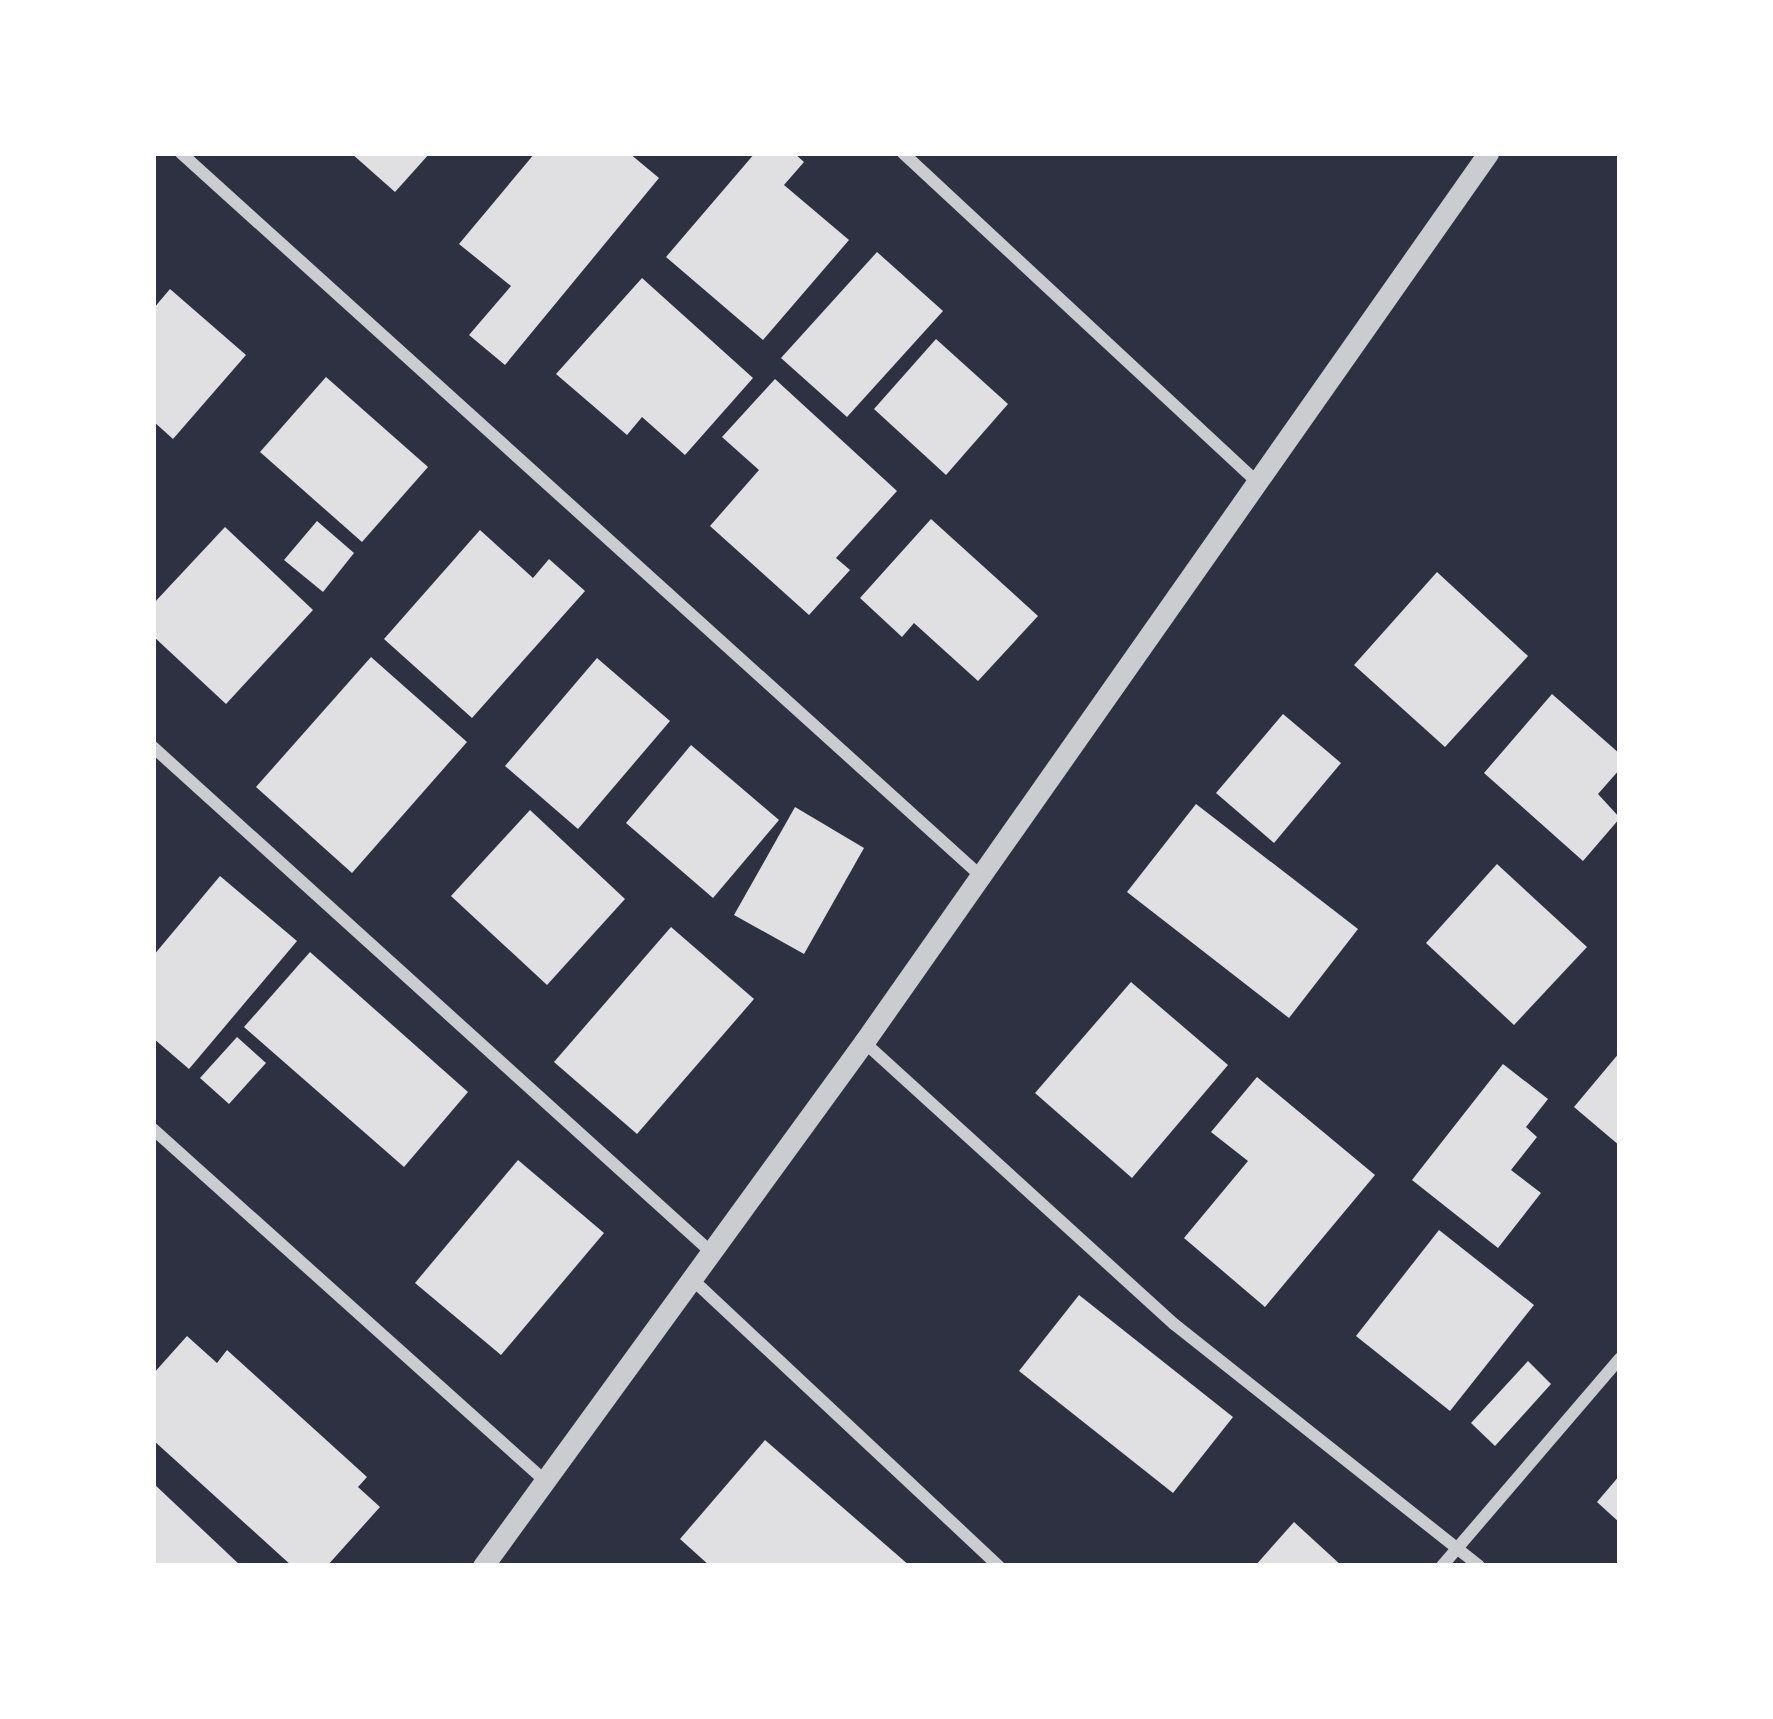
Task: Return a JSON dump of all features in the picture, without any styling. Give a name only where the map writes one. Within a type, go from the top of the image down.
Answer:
[{"type":"street","points":[[181,153],[981,876]]},
{"type":"street","points":[[903,153],[1253,478]]},
{"type":"street","points":[[483,1566],[864,1042],[1253,478],[1488,153]]},
{"type":"street","points":[[153,747],[711,1252]]},
{"type":"street","points":[[864,1042],[1174,1324],[1460,1546],[1478,1566]]},
{"type":"street","points":[[153,1129],[543,1479]]},
{"type":"street","points":[[693,1280],[999,1566]]},
{"type":"street","points":[[1442,1566],[1620,1358]]},
{"type":"building","points":[[351,153],[430,153],[395,192]]},
{"type":"building","points":[[535,153],[629,153],[659,178],[505,365],[469,335],[511,286],[459,244]]},
{"type":"building","points":[[755,153],[794,153],[804,162],[784,185],[849,240],[763,340],[666,257]]},
{"type":"building","points":[[877,252],[943,311],[847,417],[781,358]]},
{"type":"building","points":[[642,278],[753,378],[685,455],[642,417],[627,435],[556,374]]},
{"type":"building","points":[[170,289],[246,355],[173,439],[153,421],[153,309]]},
{"type":"building","points":[[936,339],[1008,404],[946,475],[874,409]]},
{"type":"building","points":[[326,377],[428,467],[362,542],[260,452]]},
{"type":"building","points":[[775,379],[897,491],[836,558],[850,570],[809,615],[710,526],[759,470],[722,437]]},
{"type":"building","points":[[931,519],[1038,616],[978,681],[914,623],[902,637],[860,598]]},
{"type":"building","points":[[317,521],[354,553],[323,592],[284,560]]},
{"type":"building","points":[[225,527],[313,610],[226,704],[153,636],[153,604]]},
{"type":"building","points":[[480,530],[533,578],[549,559],[585,591],[472,718],[384,639]]},
{"type":"building","points":[[1437,572],[1528,656],[1445,747],[1354,665]]},
{"type":"building","points":[[371,657],[467,742],[352,873],[256,787]]},
{"type":"building","points":[[597,658],[670,721],[578,829],[505,766]]},
{"type":"building","points":[[1552,694],[1620,754],[1620,769],[1598,794],[1620,818],[1583,861],[1484,773]]},
{"type":"building","points":[[1283,714],[1341,763],[1274,843],[1216,793]]},
{"type":"building","points":[[691,745],[779,820],[713,898],[626,823]]},
{"type":"building","points":[[1196,804],[1358,929],[1289,1018],[1127,892]]},
{"type":"building","points":[[795,807],[864,848],[804,954],[734,915]]},
{"type":"building","points":[[530,810],[625,899],[547,985],[451,896]]},
{"type":"building","points":[[1497,864],[1587,947],[1514,1025],[1426,943]]},
{"type":"building","points":[[220,876],[297,941],[189,1069],[153,1038],[153,956]]},
{"type":"building","points":[[671,927],[754,999],[637,1134],[554,1062]]},
{"type":"building","points":[[310,952],[468,1092],[404,1167],[244,1027]]},
{"type":"building","points":[[1131,982],[1228,1065],[1132,1178],[1035,1093]]},
{"type":"building","points":[[237,1037],[266,1063],[229,1104],[200,1078]]},
{"type":"building","points":[[1620,1052],[1620,1146],[1574,1107]]},
{"type":"building","points":[[1503,1064],[1548,1099],[1526,1127],[1537,1137],[1511,1170],[1541,1193],[1498,1248],[1412,1180]]},
{"type":"building","points":[[1257,1077],[1375,1175],[1265,1307],[1184,1238],[1248,1161],[1211,1132]]},
{"type":"building","points":[[518,1160],[604,1233],[501,1355],[415,1283]]},
{"type":"building","points":[[1439,1230],[1534,1305],[1450,1411],[1356,1336]]},
{"type":"building","points":[[1079,1295],[1233,1417],[1173,1493],[1019,1371]]},
{"type":"building","points":[[187,1336],[217,1363],[227,1350],[367,1477],[358,1487],[380,1507],[327,1566],[292,1566],[153,1440],[153,1374]]},
{"type":"building","points":[[1528,1361],[1551,1384],[1495,1446],[1471,1423]]},
{"type":"building","points":[[765,1440],[910,1566],[710,1566],[680,1539]]},
{"type":"building","points":[[1620,1475],[1620,1523],[1597,1502]]},
{"type":"building","points":[[153,1483],[241,1566],[153,1566]]},
{"type":"building","points":[[1294,1522],[1342,1566],[1255,1566]]}]
